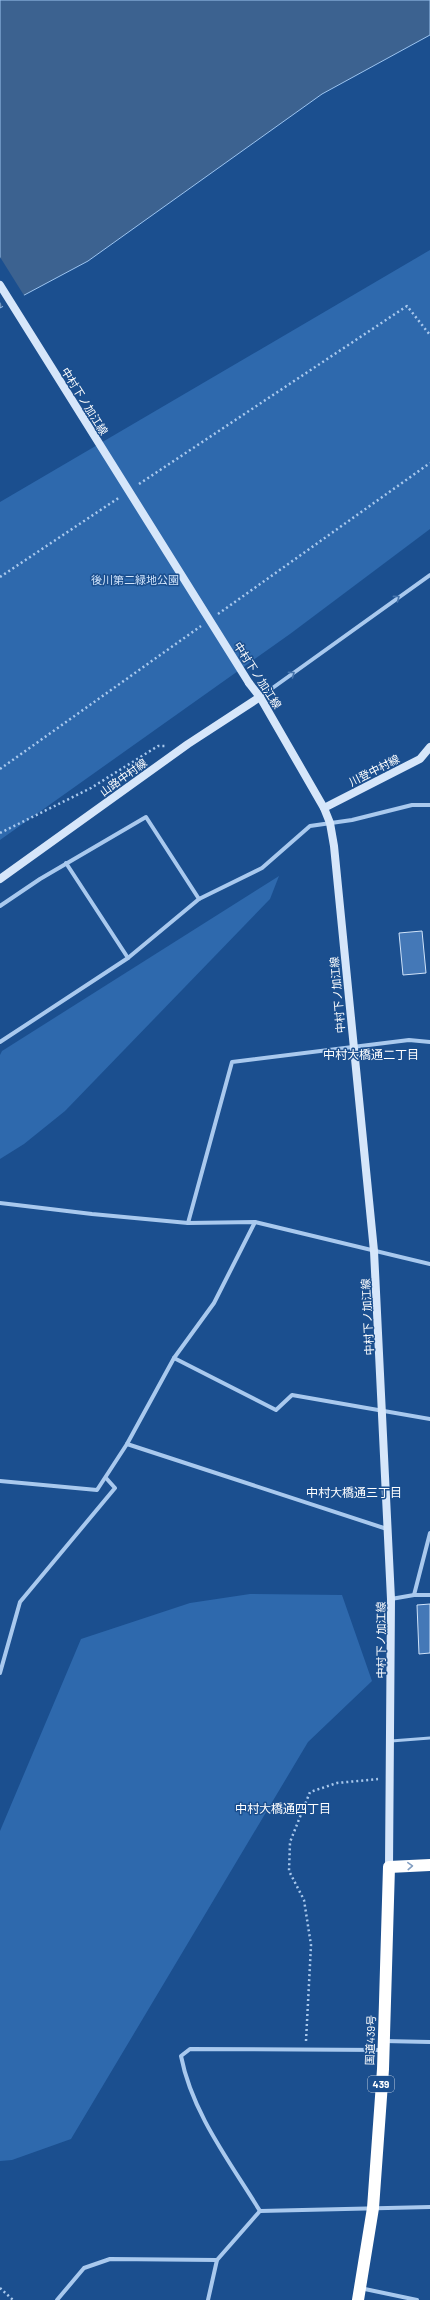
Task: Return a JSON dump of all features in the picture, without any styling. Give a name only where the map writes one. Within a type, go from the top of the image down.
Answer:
[{"type":"highway","points":[[389,1867],[430,1866]]},
{"type":"highway","name":"国道439号","points":[[359,2294],[373,2208],[383,2046],[389,1867]]},
{"type":"main road","name":"中村下ノ加江線","points":[[0,285],[249,683],[260,697],[324,808],[330,822],[374,1251],[391,1599],[391,1778],[389,1867]]},
{"type":"main road","name":"山路中村線","points":[[0,879],[188,744],[260,697]]},
{"type":"main road","name":"川登中村線","points":[[324,808],[420,759],[430,747]]},
{"type":"street","points":[[260,697],[430,574]]},
{"type":"street","points":[[0,1042],[128,958],[199,899],[262,868],[310,826],[352,820],[412,805],[430,805]]},
{"type":"street","points":[[0,906],[66,863],[146,816],[199,899]]},
{"type":"street","points":[[66,863],[128,958]]},
{"type":"street","points":[[188,1223],[232,1062],[409,1040],[430,1042]]},
{"type":"street","points":[[0,1203],[92,1214],[188,1223],[255,1222],[430,1264]]},
{"type":"street","points":[[0,1481],[97,1490],[127,1444],[174,1358],[214,1304],[255,1222]]},
{"type":"street","points":[[174,1358],[276,1410],[292,1395],[382,1409],[430,1419]]},
{"type":"street","points":[[127,1444],[387,1530]]},
{"type":"street","points":[[0,1673],[20,1602],[115,1488],[106,1478]]},
{"type":"street","points":[[414,1595],[430,1532]]},
{"type":"street","points":[[391,1599],[414,1595],[430,1595]]},
{"type":"street","points":[[260,2211],[203,2117],[184,2072],[181,2056],[190,2049],[306,2049],[383,2046],[430,2042]]},
{"type":"street","points":[[208,2300],[217,2260],[260,2211],[430,2207]]},
{"type":"street","points":[[57,2300],[84,2268],[110,2259],[217,2260]]},
{"type":"street","points":[[359,2294],[417,2300]]},
{"type":"lane","points":[[391,1741],[430,1738]]},
{"type":"path","points":[[138,485],[407,306],[430,335]]},
{"type":"path","points":[[0,577],[125,494]]},
{"type":"path","points":[[0,832],[91,788],[158,746],[188,744]]},
{"type":"path","points":[[306,2049],[311,1945],[304,1900],[289,1871],[290,1842],[310,1792],[337,1783],[391,1778]]},
{"type":"path","points":[[0,2288],[13,2300]]},
{"type":"green space","name":"後川第二緑地公園","points":[[430,250],[430,529],[290,634],[0,840],[0,502]]},
{"type":"green space","points":[[279,876],[270,899],[65,1111],[24,1144],[0,1159],[0,1055],[2,1051]]},
{"type":"green space","points":[[250,1594],[342,1595],[372,1681],[308,1742],[71,2139],[12,2160],[0,2161],[0,1831],[81,1639],[190,1603]]},
{"type":"shaded area","points":[[0,0],[430,0],[430,35],[322,94],[88,261],[0,308]]},
{"type":"pier","points":[[0,257],[25,297],[4,308],[0,302]]},
{"type":"building","points":[[422,931],[426,973],[403,975],[399,933]]},
{"type":"building","points":[[430,1604],[430,1653],[419,1654],[417,1605]]},
{"type":"district","name":"中村大橋通二丁目","points":[[371,1054]]},
{"type":"district","name":"中村大橋通三丁目","points":[[354,1492]]},
{"type":"district","name":"中村大橋通四丁目","points":[[283,1808]]}]
